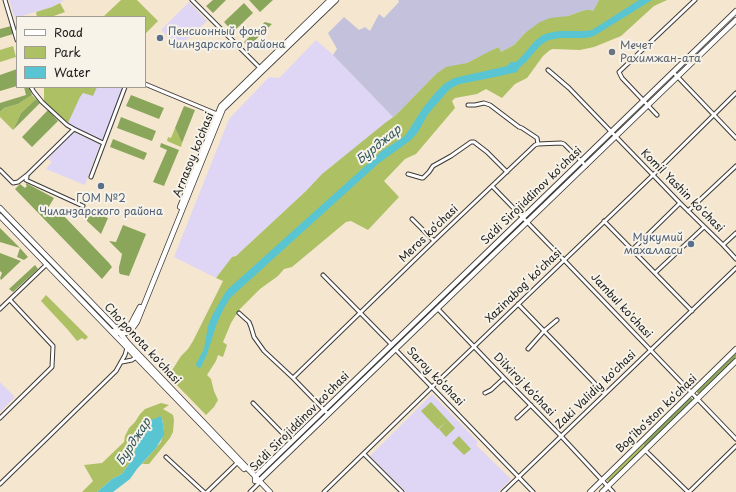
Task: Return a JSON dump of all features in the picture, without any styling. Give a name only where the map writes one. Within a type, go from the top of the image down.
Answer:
[{"type":"street","points":[[5,0],[16,37]]},
{"type":"street","points":[[192,0],[261,70]]},
{"type":"street","name":"Arnasoy ko'chasi","points":[[261,70],[330,0]]},
{"type":"street","name":"Arnasoy ko'chasi","points":[[130,331],[139,318],[221,106],[336,0]]},
{"type":"street","points":[[657,116],[622,78],[619,72],[695,0]]},
{"type":"street","name":"Sa'di Sirojiddinov ko'chasi","points":[[257,481],[291,442],[736,11]]},
{"type":"street","name":"Sa'di Sirojiddinov ko'chasi","points":[[257,481],[296,446],[736,20]]},
{"type":"street","name":"Komil Yashin koʻchasi","points":[[548,70],[569,88],[736,259]]},
{"type":"street","points":[[673,72],[736,138]]},
{"type":"street","points":[[146,84],[218,114]]},
{"type":"street","points":[[32,88],[42,102],[61,120],[74,129],[103,143]]},
{"type":"street","points":[[91,177],[125,88]]},
{"type":"street","name":"Xazinabog‘ ko‘chasi","points":[[324,492],[736,93]]},
{"type":"street","points":[[468,105],[484,103],[490,105],[536,138],[538,144],[564,144],[586,166]]},
{"type":"street","points":[[0,170],[13,183],[24,180],[27,175],[74,129]]},
{"type":"street","points":[[408,174],[423,178],[433,166],[451,156],[469,142],[474,142],[487,152],[508,172]]},
{"type":"street","name":"Meros ko‘chasi","points":[[293,378],[434,241],[535,145],[538,144]]},
{"type":"street","points":[[688,211],[736,166]]},
{"type":"street","points":[[24,180],[83,206]]},
{"type":"street","name":"Jambul ko'chasi","points":[[492,186],[736,439]]},
{"type":"street","name":"Arnasoy ko'chasi","points":[[0,484],[110,376],[122,362],[128,345],[132,322],[141,304],[185,198]]},
{"type":"street","points":[[632,250],[680,203]]},
{"type":"street","name":"Cho'ponota ko'chasi","points":[[0,208],[51,260],[113,329],[266,492]]},
{"type":"street","name":"Cho'ponota ko'chasi","points":[[0,216],[113,329]]},
{"type":"street","points":[[412,219],[434,241]]},
{"type":"street","points":[[604,221],[692,310]]},
{"type":"street","points":[[655,273],[704,227]]},
{"type":"street","points":[[723,245],[736,232]]},
{"type":"street","points":[[0,309],[51,260]]},
{"type":"street","name":"Zaki Validiy ko'chasi","points":[[503,492],[736,268]]},
{"type":"street","name":"Saroy ko‘chasi","points":[[323,275],[533,492]]},
{"type":"street","points":[[0,418],[52,367],[53,346],[10,300]]},
{"type":"street","points":[[518,304],[605,394]]},
{"type":"street","name":"Dilxiroj ko‘chasi","points":[[438,308],[613,492]]},
{"type":"street","points":[[238,313],[249,322],[254,337],[264,351],[328,414]]},
{"type":"street","points":[[528,349],[544,331],[557,320]]},
{"type":"street","points":[[113,329],[124,327],[132,322]]},
{"type":"street","points":[[113,329],[120,333],[130,331]]},
{"type":"street","name":"Cho'ponota ko'chasi","points":[[120,333],[136,358],[173,393]]},
{"type":"street","name":"Bogʻiboʻston koʻchasi","points":[[590,492],[736,349]]},
{"type":"street","points":[[122,362],[136,358]]},
{"type":"street","name":"Bogʻiboʻston koʻchasi","points":[[602,492],[736,361]]},
{"type":"street","points":[[485,393],[491,390],[504,378]]},
{"type":"street","points":[[253,403],[296,446]]},
{"type":"street","points":[[517,418],[531,405]]},
{"type":"street","points":[[645,450],[688,492],[736,446]]},
{"type":"street","points":[[364,454],[402,492]]},
{"type":"street","points":[[166,457],[205,492],[239,462]]},
{"type":"street","points":[[250,492],[257,481]]},
{"type":"street","name":"Cho'ponota ko'chasi","points":[[257,481],[270,492]]},
{"type":"shaded area","points":[[9,0],[63,0],[52,7],[22,16],[16,16],[15,18]]},
{"type":"shaded area","points":[[398,0],[599,0],[593,11],[585,10],[559,18],[525,33],[514,45],[501,52],[499,47],[467,63],[436,74],[393,117],[333,55],[337,49],[328,33],[344,17],[359,30],[365,27],[370,31],[379,14],[384,18],[399,2]]},
{"type":"shaded area","points":[[189,2],[207,21],[179,47],[161,30]]},
{"type":"shaded area","points":[[316,40],[333,55],[393,117],[322,174],[306,191],[236,256],[232,257],[216,278],[174,257],[229,119],[269,77],[279,78]]},
{"type":"shaded area","points":[[44,88],[124,88],[103,140],[75,128],[44,101]]},
{"type":"shaded area","points":[[73,132],[100,144],[85,185],[46,169],[52,162],[48,159]]},
{"type":"shaded area","points":[[0,382],[15,397],[0,412]]},
{"type":"shaded area","points":[[432,394],[478,442],[476,445],[511,479],[498,492],[406,492],[370,456]]},
{"type":"green space","points":[[121,0],[137,0],[158,21],[146,33],[146,16],[104,16]]},
{"type":"green space","points":[[213,0],[226,0],[213,13],[206,6]]},
{"type":"green space","points":[[249,0],[273,0],[260,12]]},
{"type":"green space","points":[[599,0],[667,0],[654,6],[621,36],[594,47],[580,50],[550,50],[543,56],[527,78],[515,84],[502,98],[486,89],[477,94],[455,98],[452,101],[455,108],[416,154],[405,159],[384,181],[399,197],[368,230],[351,221],[346,222],[292,267],[284,269],[278,276],[260,289],[239,310],[231,323],[223,342],[227,345],[223,357],[218,355],[207,375],[211,379],[218,400],[214,407],[206,415],[166,374],[171,372],[193,341],[223,281],[216,278],[232,257],[236,256],[306,191],[322,174],[396,115],[436,74],[446,67],[467,63],[499,47],[501,52],[514,45],[525,33],[540,22],[550,18],[568,16],[585,10],[593,11]]},
{"type":"green space","points":[[60,3],[65,12],[54,16],[37,16],[36,12]]},
{"type":"green space","points":[[244,3],[253,13],[233,32],[224,22]]},
{"type":"green space","points":[[265,22],[272,24],[248,47],[244,42]]},
{"type":"green space","points":[[11,26],[13,34],[0,38],[0,29]]},
{"type":"green space","points":[[13,46],[16,57],[0,62],[0,50]]},
{"type":"green space","points":[[16,69],[16,86],[0,91],[0,75]]},
{"type":"green space","points":[[24,88],[29,88],[32,95],[18,104],[4,108],[0,112],[0,103],[26,95]]},
{"type":"green space","points":[[44,88],[97,88],[93,96],[83,93],[68,123],[44,101]]},
{"type":"green space","points":[[32,95],[36,99],[21,113],[13,130],[0,117],[0,112],[4,108],[18,104]]},
{"type":"green space","points":[[131,95],[164,108],[159,119],[126,106]]},
{"type":"green space","points":[[36,99],[40,103],[13,130],[21,113]]},
{"type":"green space","points":[[184,106],[195,110],[182,143],[175,128]]},
{"type":"green space","points":[[48,110],[58,121],[32,147],[22,137]]},
{"type":"green space","points":[[121,117],[156,131],[152,141],[117,128]]},
{"type":"green space","points":[[175,128],[182,143],[181,147],[167,141],[168,137],[171,138]]},
{"type":"green space","points":[[113,139],[147,153],[144,160],[110,147]]},
{"type":"green space","points":[[161,143],[179,150],[164,186],[153,182],[167,150],[160,147]]},
{"type":"green space","points":[[26,183],[54,198],[48,208],[57,214],[63,215],[109,263],[112,267],[102,279],[15,189],[20,184],[25,188],[27,186]]},
{"type":"green space","points":[[79,208],[108,218],[101,234],[87,221],[88,217],[78,211]]},
{"type":"green space","points":[[519,224],[520,225],[397,345],[396,343]]},
{"type":"green space","points":[[123,225],[146,234],[129,276],[120,274],[119,267],[122,254],[109,241],[116,242]]},
{"type":"green space","points":[[0,228],[20,248],[0,242]]},
{"type":"green space","points":[[20,248],[28,257],[24,260],[17,257]]},
{"type":"green space","points":[[0,253],[21,261],[1,280],[0,278],[2,273],[0,271]]},
{"type":"green space","points":[[35,265],[38,269],[13,292],[9,289]]},
{"type":"green space","points":[[46,295],[88,337],[85,340],[82,338],[77,341],[41,301]]},
{"type":"green space","points":[[388,351],[389,352],[329,410],[328,409]]},
{"type":"green space","points":[[736,353],[736,357],[699,393],[697,393],[697,391]]},
{"type":"green space","points":[[689,398],[692,398],[692,400],[644,447],[644,442]]},
{"type":"green space","points":[[431,402],[455,428],[446,437],[439,429],[447,421],[438,429],[421,411]]},
{"type":"green space","points":[[161,403],[169,405],[163,409],[173,415],[173,432],[149,464],[142,464],[161,442],[164,431],[162,418],[158,418],[145,426],[131,461],[122,474],[112,479],[97,492],[82,492],[93,481],[84,465],[102,463],[124,442],[129,428],[140,414],[145,409]]},
{"type":"green space","points":[[459,436],[471,449],[464,455],[452,443]]},
{"type":"green space","points":[[644,442],[644,447],[610,481],[607,481],[607,478]]},
{"type":"water","name":"Бурджар","points":[[639,0],[652,0],[594,36],[586,38],[560,38],[549,40],[537,49],[517,72],[460,84],[448,91],[428,114],[418,132],[411,140],[379,163],[230,298],[217,323],[202,365],[200,368],[197,367],[196,364],[204,349],[208,326],[227,290],[383,150],[402,138],[407,133],[423,108],[444,84],[454,78],[507,66],[511,62],[516,62],[535,41],[548,33],[592,30]]},
{"type":"water","name":"Бурджар","points":[[160,416],[162,418],[164,435],[156,448],[130,479],[113,492],[97,492],[112,479],[122,474],[131,461],[145,426],[153,419]]},
{"type":"place","name":"Пенсионный фонд Чилнзарского района","points":[[160,38]]},
{"type":"place","name":"Мечет Рахимжан-ата","points":[[612,52]]},
{"type":"place","name":"ГОМ №2 Чиланзарского района","points":[[101,186]]},
{"type":"place","name":"Мукумий махалласи","points":[[691,244]]}]
